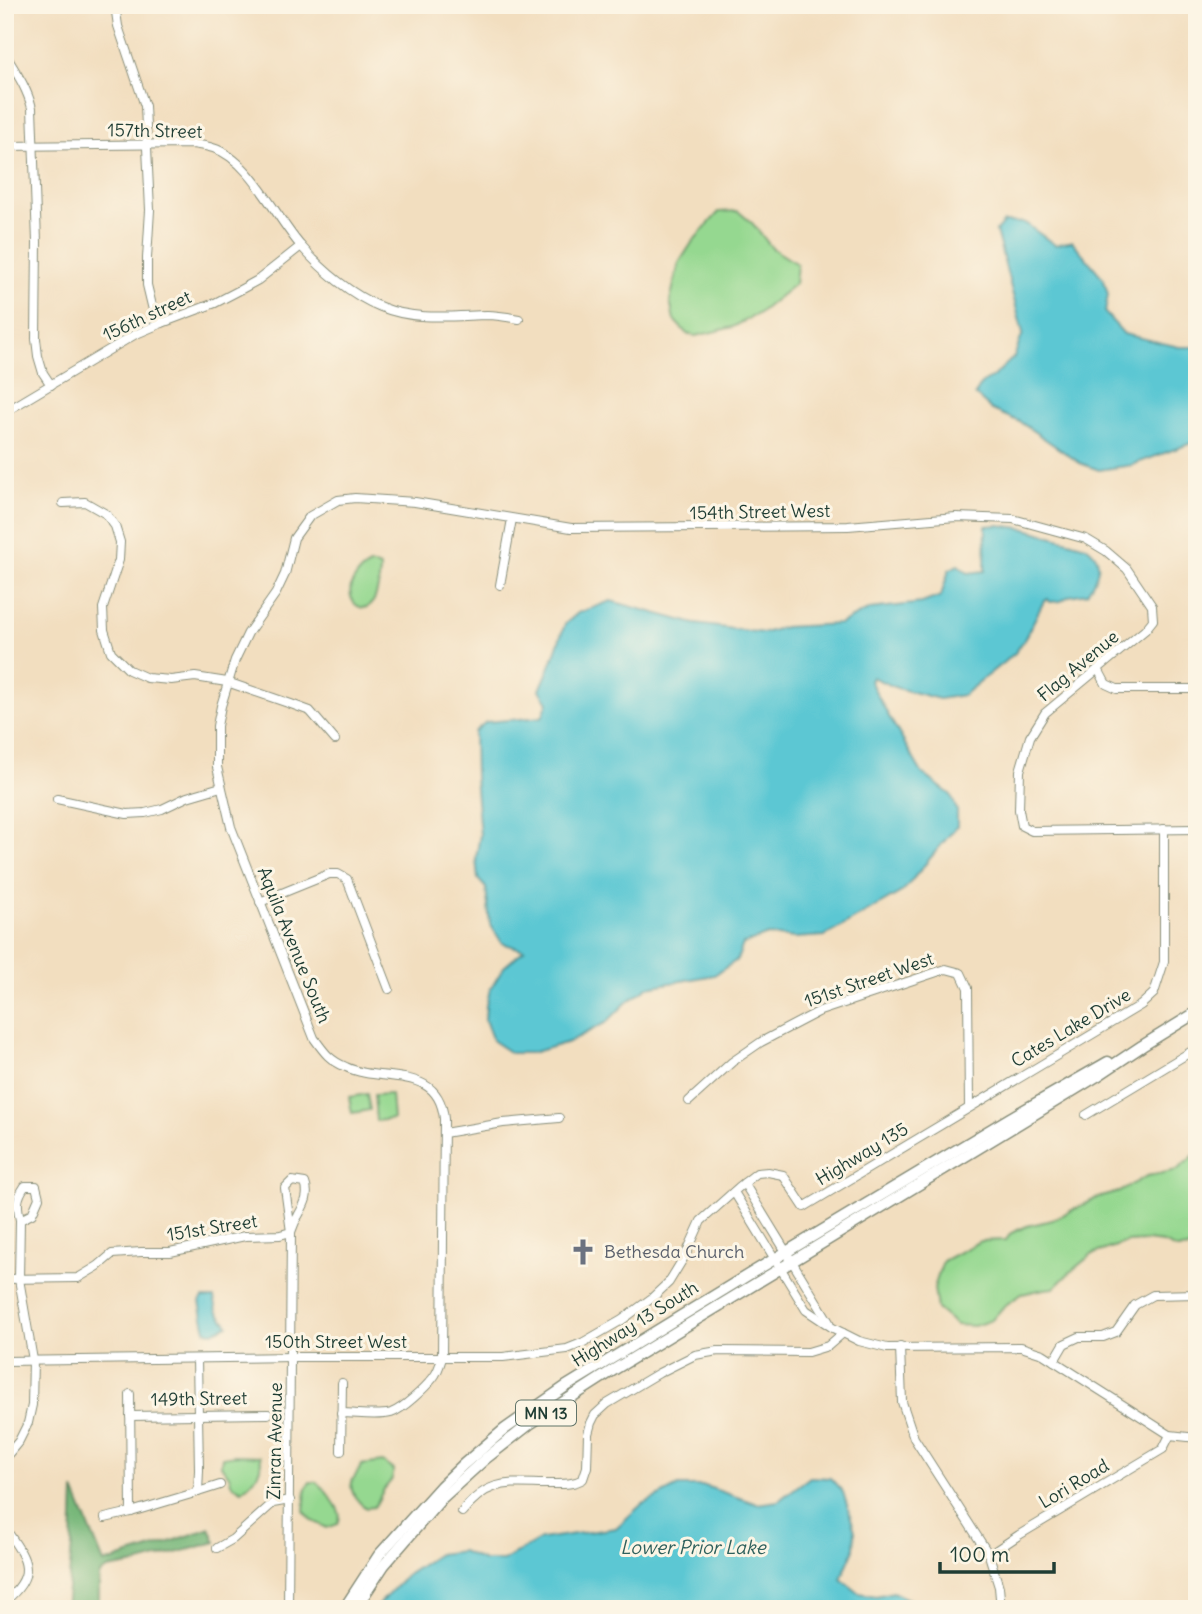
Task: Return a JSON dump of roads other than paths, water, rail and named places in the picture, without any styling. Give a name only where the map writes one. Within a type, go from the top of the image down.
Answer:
[{"type":"main road","name":"Highway 13 South","points":[[344,1609],[379,1555],[441,1486],[505,1429],[565,1387],[789,1257],[1022,1111],[1094,1069],[1142,1046],[1197,1012]]},
{"type":"main road","name":"Highway 13 South","points":[[355,1609],[384,1565],[406,1538],[442,1498],[485,1459],[531,1423],[777,1264]]},
{"type":"street","points":[[115,5],[118,26],[145,106],[150,210],[147,285],[153,310],[162,323]]},
{"type":"street","points":[[5,54],[29,95],[34,122],[36,340],[43,373],[51,385]]},
{"type":"street","name":"157th Street","points":[[5,146],[192,144],[215,148],[245,170],[301,246],[352,292],[380,307],[401,314],[491,315],[519,319]]},
{"type":"street","name":"156th street","points":[[5,412],[134,335],[215,303],[258,280],[301,246]]},
{"type":"street","name":"154th Street West","points":[[338,500],[355,498],[415,502],[571,528],[835,527],[956,517],[1013,519],[1086,539],[1106,551],[1128,569],[1153,606]]},
{"type":"street","name":"Aquila Avenue South","points":[[338,500],[310,516],[294,538],[285,574],[276,593],[248,633],[235,660],[217,726],[217,766],[231,827],[314,1038],[327,1056],[345,1067],[360,1073],[411,1078],[425,1085],[434,1093],[443,1108],[442,1358]]},
{"type":"street","points":[[63,503],[85,502],[106,514],[115,526],[120,542],[119,560],[103,608],[104,630],[111,652],[129,670],[147,678],[171,680],[195,677],[227,682],[310,711],[335,740]]},
{"type":"street","points":[[499,585],[512,519]]},
{"type":"street","name":"Flag Avenue","points":[[1153,606],[1153,620],[1144,630],[1045,713],[1030,737],[1020,771],[1018,810],[1021,826],[1032,831],[1164,829]]},
{"type":"street","points":[[1098,669],[1106,684],[1117,689],[1197,689]]},
{"type":"street","points":[[57,799],[127,814],[145,813],[221,786]]},
{"type":"street","points":[[1164,829],[1197,829]]},
{"type":"street","name":"Cates Lake Drive","points":[[968,1107],[1141,1005],[1154,993],[1164,962],[1164,829]]},
{"type":"street","points":[[260,902],[329,874],[338,874],[347,879],[389,989]]},
{"type":"street","name":"151st Street West","points":[[689,1101],[733,1062],[761,1042],[820,1011],[946,970],[961,974],[968,988],[968,1107]]},
{"type":"street","points":[[1086,1115],[1197,1048]]},
{"type":"street","name":"Highway 135","points":[[652,1298],[669,1282],[701,1221],[757,1173],[768,1171],[783,1175],[804,1207],[968,1107]]},
{"type":"street","points":[[444,1133],[503,1123],[558,1118]]},
{"type":"street","name":"Zinran Avenue","points":[[288,1609],[292,1232],[285,1188],[292,1181],[305,1183],[308,1189],[305,1205],[292,1232]]},
{"type":"street","points":[[744,1183],[833,1328]]},
{"type":"street","points":[[734,1192],[806,1310],[833,1328],[859,1341],[887,1348],[1021,1347],[1043,1354],[1170,1435],[1197,1438]]},
{"type":"street","points":[[5,1458],[19,1441],[28,1423],[32,1405],[33,1360],[19,1279],[20,1220]]},
{"type":"street","name":"151st Street","points":[[5,1279],[78,1278],[99,1266],[112,1254],[170,1252],[245,1236],[292,1232]]},
{"type":"street","points":[[1054,1361],[1064,1344],[1079,1337],[1103,1337],[1116,1332],[1135,1306],[1153,1294],[1197,1294]]},
{"type":"street","name":"150th Street West","points":[[5,1361],[503,1357],[567,1349],[622,1320],[652,1298]]},
{"type":"street","points":[[462,1512],[477,1495],[488,1488],[500,1485],[564,1484],[583,1479],[587,1467],[591,1423],[595,1415],[607,1404],[638,1385],[695,1355],[718,1351],[808,1352],[828,1346],[843,1333]]},
{"type":"street","points":[[900,1347],[902,1402],[914,1438],[989,1555],[999,1587],[1002,1609]]},
{"type":"street","points":[[341,1413],[388,1414],[395,1411],[434,1378],[442,1358]]},
{"type":"street","points":[[197,1359],[198,1492]]},
{"type":"street","points":[[341,1451],[342,1383]]},
{"type":"street","points":[[130,1394],[131,1512]]},
{"type":"street","name":"149th Street","points":[[130,1416],[268,1414]]},
{"type":"street","name":"Lori Road","points":[[989,1555],[1163,1449],[1170,1435]]},
{"type":"street","points":[[105,1518],[220,1485]]},
{"type":"street","points":[[217,1548],[233,1539],[273,1503],[290,1500]]},
{"type":"street","points":[[5,1528],[23,1554],[26,1572],[18,1591],[5,1601]]},
{"type":"water","points":[[1004,222],[1025,223],[1055,245],[1072,241],[1103,278],[1108,294],[1105,313],[1124,334],[1179,347],[1197,347],[1197,441],[1132,465],[1099,470],[1080,463],[1020,422],[992,410],[975,395],[981,384],[993,377],[1014,357],[1023,333],[996,231]]},
{"type":"water","points":[[986,526],[1026,529],[1086,546],[1098,562],[1097,574],[1087,593],[1069,596],[1061,601],[1044,601],[1015,653],[963,695],[939,699],[897,688],[872,677],[870,681],[922,773],[951,795],[957,811],[957,826],[903,891],[825,936],[795,938],[768,935],[743,944],[737,960],[714,975],[648,987],[626,1003],[607,1022],[569,1042],[531,1053],[511,1053],[493,1041],[485,1020],[490,990],[504,967],[524,950],[502,943],[490,924],[486,888],[478,879],[476,858],[480,835],[474,732],[486,722],[542,717],[548,702],[540,690],[565,624],[578,613],[611,601],[695,624],[764,633],[784,627],[840,624],[870,609],[922,603],[941,596],[949,570],[958,565],[968,573],[985,571]]},
{"type":"water","points":[[203,1298],[214,1298],[217,1311],[228,1325],[213,1332],[206,1331],[200,1302]]},
{"type":"water","name":"Lower Prior Lake","points":[[810,1477],[830,1478],[843,1492],[855,1531],[854,1549],[841,1579],[859,1593],[876,1596],[893,1592],[914,1602],[918,1609],[376,1609],[408,1574],[438,1554],[462,1551],[484,1561],[503,1561],[541,1539],[616,1528],[641,1505],[678,1486],[705,1486],[757,1504],[778,1501]]},
{"type":"place","name":"Bethesda Church","points":[[583,1252]]}]
